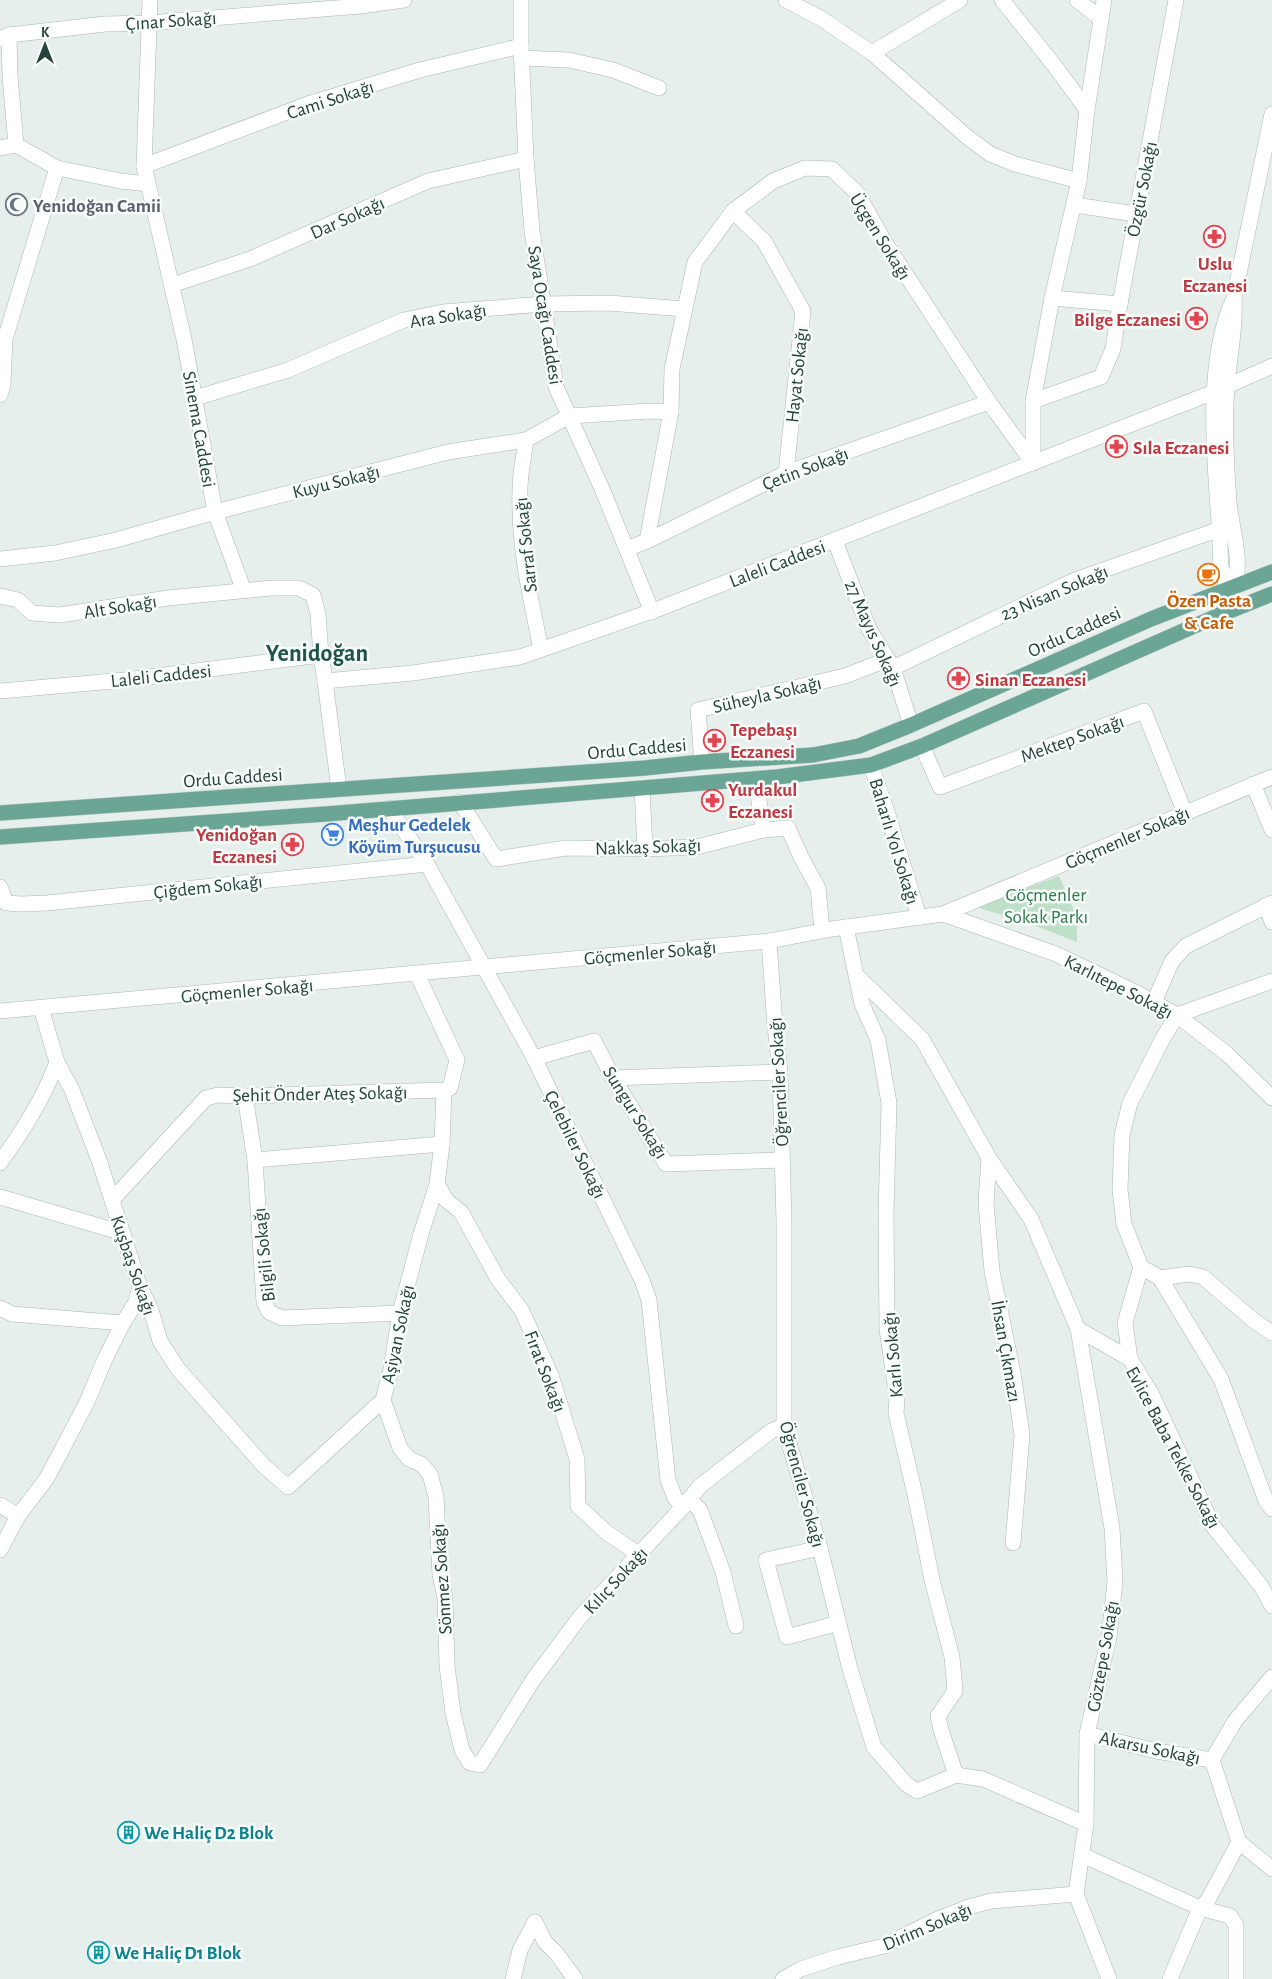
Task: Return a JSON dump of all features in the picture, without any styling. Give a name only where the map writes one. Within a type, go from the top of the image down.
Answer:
[{"type":"main road","name":"Ordu Caddesi","points":[[0,813],[645,768],[702,762],[813,755],[840,751],[859,746],[911,725],[1142,623],[1272,572]]},
{"type":"main road","points":[[1233,588],[1241,607]]},
{"type":"main road","name":"Ordu Caddesi","points":[[0,837],[326,814],[809,775],[872,765],[922,746],[1272,594]]},
{"type":"main road","points":[[736,760],[737,780]]},
{"type":"main road","points":[[326,814],[339,789]]},
{"type":"street","name":"Sinema Caddesi","points":[[150,0],[144,166],[172,285],[195,398],[206,470],[215,512],[244,591]]},
{"type":"street","name":"Çınar Sokağı","points":[[4,37],[105,24],[149,23],[361,6],[404,0]]},
{"type":"street","name":"Saya Ocağı Caddesi","points":[[521,0],[521,52],[526,159],[532,231],[556,387],[627,549],[652,612]]},
{"type":"street","points":[[786,0],[822,19],[872,53],[966,136],[990,154],[1015,164],[1079,181]]},
{"type":"street","points":[[872,53],[960,0]]},
{"type":"street","points":[[1002,0],[1087,110]]},
{"type":"street","points":[[1077,0],[1100,18]]},
{"type":"street","points":[[1032,463],[1033,401],[1052,298],[1075,205],[1104,0]]},
{"type":"street","name":"Özgür Sokağı","points":[[1033,401],[1101,377],[1113,349],[1176,0]]},
{"type":"street","points":[[4,37],[10,76],[16,145]]},
{"type":"street","name":"Cami Sokağı","points":[[144,166],[308,104],[420,70],[521,52],[613,70],[659,88]]},
{"type":"street","points":[[1221,389],[1230,512],[1238,565],[1237,579],[1233,588],[1225,580],[1221,567],[1216,478],[1221,389],[1234,333],[1234,298],[1272,114]]},
{"type":"street","points":[[0,148],[16,145],[57,168],[121,181],[148,184]]},
{"type":"street","name":"Dar Sokağı","points":[[172,285],[250,259],[428,181],[526,159]]},
{"type":"street","points":[[1,388],[2,356],[5,339],[57,168]]},
{"type":"street","name":"Üçgen Sokağı","points":[[647,541],[671,412],[672,369],[694,262],[733,211],[773,182],[805,168],[832,168],[857,193],[884,241],[989,402],[1032,463]]},
{"type":"street","points":[[1075,205],[1136,214]]},
{"type":"street","name":"Hayat Sokağı","points":[[733,211],[764,241],[804,311],[786,473]]},
{"type":"street","points":[[1052,298],[1120,304]]},
{"type":"street","name":"Ara Sokağı","points":[[195,398],[288,370],[404,320],[443,312],[544,304],[609,303],[684,309]]},
{"type":"street","name":"Laleli Caddesi","points":[[325,681],[432,670],[520,657],[652,612],[1221,389],[1272,366]]},
{"type":"street","name":"Çetin Sokağı","points":[[627,549],[786,473],[989,402]]},
{"type":"street","name":"Kuyu Sokağı","points":[[0,559],[55,553],[116,540],[215,512],[448,452],[526,440],[569,416],[650,411],[671,412]]},
{"type":"street","name":"Sarraf Sokağı","points":[[526,440],[520,488],[520,514],[527,581],[540,649]]},
{"type":"street","name":"23 Nisan Sokağı","points":[[890,664],[1075,580],[1220,529]]},
{"type":"street","name":"27 Mayıs Sokağı","points":[[835,541],[869,630],[890,664],[911,725]]},
{"type":"street","points":[[244,591],[299,588],[313,595],[318,614],[321,655],[339,789]]},
{"type":"street","name":"Alt Sokağı","points":[[0,596],[18,600],[32,613],[60,615],[168,598],[244,591]]},
{"type":"street","name":"Laleli Caddesi","points":[[0,691],[125,680],[321,655]]},
{"type":"street","name":"Süheyla Sokağı","points":[[702,762],[698,710],[890,664]]},
{"type":"street","name":"Mektep Sokağı","points":[[922,746],[940,787],[1144,711],[1185,813]]},
{"type":"street","name":"Baharlı Yol Sokağı","points":[[872,765],[919,917]]},
{"type":"street","name":"Göçmenler Sokağı","points":[[0,1011],[769,941],[822,930],[943,914],[1272,777]]},
{"type":"street","points":[[756,779],[763,830]]},
{"type":"street","points":[[1253,784],[1272,830]]},
{"type":"street","points":[[642,788],[645,850]]},
{"type":"street","name":"Nakkaş Sokağı","points":[[460,802],[496,859],[566,848],[645,850],[697,847],[763,830],[788,828],[818,888],[822,930]]},
{"type":"street","name":"Çelebiler Sokağı","points":[[389,808],[427,864],[534,1058],[642,1280],[649,1300],[668,1480],[675,1498],[700,1510],[720,1563],[736,1626]]},
{"type":"street","name":"Çiğdem Sokağı","points":[[0,887],[6,903],[30,904],[427,864]]},
{"type":"street","points":[[1154,1002],[1172,961],[1186,946],[1269,904],[1272,922]]},
{"type":"street","name":"Karlıtepe Sokağı","points":[[943,914],[1056,954],[1154,1002],[1177,1015],[1227,1054],[1272,1098]]},
{"type":"street","name":"Karlı Sokağı","points":[[846,927],[862,1004],[878,1040],[889,1103],[886,1213],[887,1329],[897,1398],[896,1413],[932,1580],[952,1657],[955,1691],[938,1716],[956,1775]]},
{"type":"street","name":"Öğrenciler Sokağı","points":[[769,941],[780,1072],[784,1426],[820,1548],[850,1669],[874,1747],[906,1784],[917,1791],[956,1775]]},
{"type":"street","points":[[417,974],[457,1060],[450,1088],[444,1090]]},
{"type":"street","name":"Göztepe Sokağı","points":[[857,976],[922,1038],[989,1158],[1031,1219],[1078,1329],[1112,1528],[1115,1582],[1108,1636],[1087,1734],[1086,1824],[1076,1894],[1109,1979]]},
{"type":"street","points":[[1270,1503],[1221,1379],[1160,1278],[1141,1266],[1124,1224],[1120,1189],[1122,1135],[1130,1103],[1163,1038],[1177,1015],[1272,981]]},
{"type":"street","name":"Kuşbaş Sokağı","points":[[41,1008],[57,1062],[72,1090],[99,1160],[140,1287],[151,1310],[160,1341],[178,1369],[264,1466],[288,1487]]},
{"type":"street","name":"Sungur Sokağı","points":[[534,1058],[594,1041],[613,1078],[666,1164],[782,1160]]},
{"type":"street","points":[[0,1163],[23,1130],[47,1089],[57,1062]]},
{"type":"street","points":[[613,1078],[780,1072]]},
{"type":"street","name":"Şehit Önder Ateş Sokağı","points":[[112,1200],[206,1098],[218,1095],[246,1096],[444,1090]]},
{"type":"street","name":"Aşiyan Sokağı","points":[[288,1487],[383,1400],[391,1368],[400,1313],[420,1234],[437,1184],[442,1144],[444,1090]]},
{"type":"street","name":"Bilgili Sokağı","points":[[246,1096],[255,1160],[264,1302],[269,1312],[282,1318],[400,1313]]},
{"type":"street","points":[[255,1160],[442,1144]]},
{"type":"street","name":"İhsan Çıkmazı","points":[[989,1158],[986,1203],[992,1271],[1013,1373],[1022,1435],[1013,1543]]},
{"type":"street","name":"Fırat Sokağı","points":[[437,1184],[446,1200],[461,1212],[498,1279],[522,1311],[551,1375],[577,1459],[578,1506],[606,1532],[638,1554]]},
{"type":"street","points":[[0,1197],[123,1234]]},
{"type":"street","points":[[1130,1360],[1125,1323],[1141,1266]]},
{"type":"street","points":[[1160,1278],[1190,1274],[1203,1277],[1253,1320],[1272,1333]]},
{"type":"street","points":[[0,1550],[18,1516],[47,1478],[87,1402],[123,1323],[136,1302],[140,1287]]},
{"type":"street","points":[[0,1308],[12,1314],[123,1323]]},
{"type":"street","name":"Evlice Baba Tekke Sokağı","points":[[1078,1329],[1130,1360],[1152,1395],[1213,1526],[1262,1586],[1272,1606]]},
{"type":"street","name":"Sönmez Sokağı","points":[[383,1400],[400,1448],[410,1459],[421,1464],[430,1474],[436,1497],[447,1666],[453,1713],[462,1750],[470,1763],[480,1765]]},
{"type":"street","name":"Kılıç Sokağı","points":[[480,1765],[533,1680],[580,1617],[708,1480],[771,1431],[784,1426]]},
{"type":"street","points":[[0,1505],[18,1516]]},
{"type":"street","points":[[820,1548],[766,1560],[787,1636],[839,1623]]},
{"type":"street","points":[[1272,1676],[1235,1721],[1212,1760],[1238,1842],[1272,1869]]},
{"type":"street","name":"Akarsu Sokağı","points":[[1087,1734],[1156,1751],[1212,1760]]},
{"type":"street","points":[[956,1775],[983,1779],[1086,1824]]},
{"type":"street","points":[[1170,1979],[1200,1908],[1208,1900],[1238,1842]]},
{"type":"street","points":[[1082,1855],[1200,1908],[1230,1916],[1236,1925],[1236,1979]]},
{"type":"street","name":"Dirim Sokağı","points":[[783,1979],[801,1969],[884,1946],[938,1919],[969,1907],[991,1901],[1076,1894]]},
{"type":"street","points":[[513,1979],[520,1950],[535,1922],[545,1942],[557,1954],[575,1979]]},
{"type":"green space","name":"Göçmenler Sokak Parkı","points":[[1059,876],[1077,918],[1077,942],[1031,924],[976,907]]},
{"type":"place","name":"Yenidoğan Camii","points":[[17,205]]},
{"type":"place","name":"Uslu Eczanesi","points":[[1215,237]]},
{"type":"place","name":"Bilge Eczanesi","points":[[1197,319]]},
{"type":"place","name":"Sıla Eczanesi","points":[[1117,447]]},
{"type":"place","name":"Özen Pasta & Cafe","points":[[1209,574]]},
{"type":"place","name":"Sinan Eczanesi","points":[[959,679]]},
{"type":"place","name":"Tepebaşı Eczanesi","points":[[714,740]]},
{"type":"place","name":"Yurdakul Eczanesi","points":[[712,800]]},
{"type":"place","name":"Meşhur Gedelek Köyüm Turşucusu","points":[[332,835]]},
{"type":"place","name":"Yenidoğan Eczanesi","points":[[293,845]]},
{"type":"place","name":"We Haliç D2 Blok","points":[[128,1832]]},
{"type":"place","name":"We Haliç D1 Blok","points":[[98,1952]]},
{"type":"district","name":"Yenidoğan","points":[[317,653]]}]
